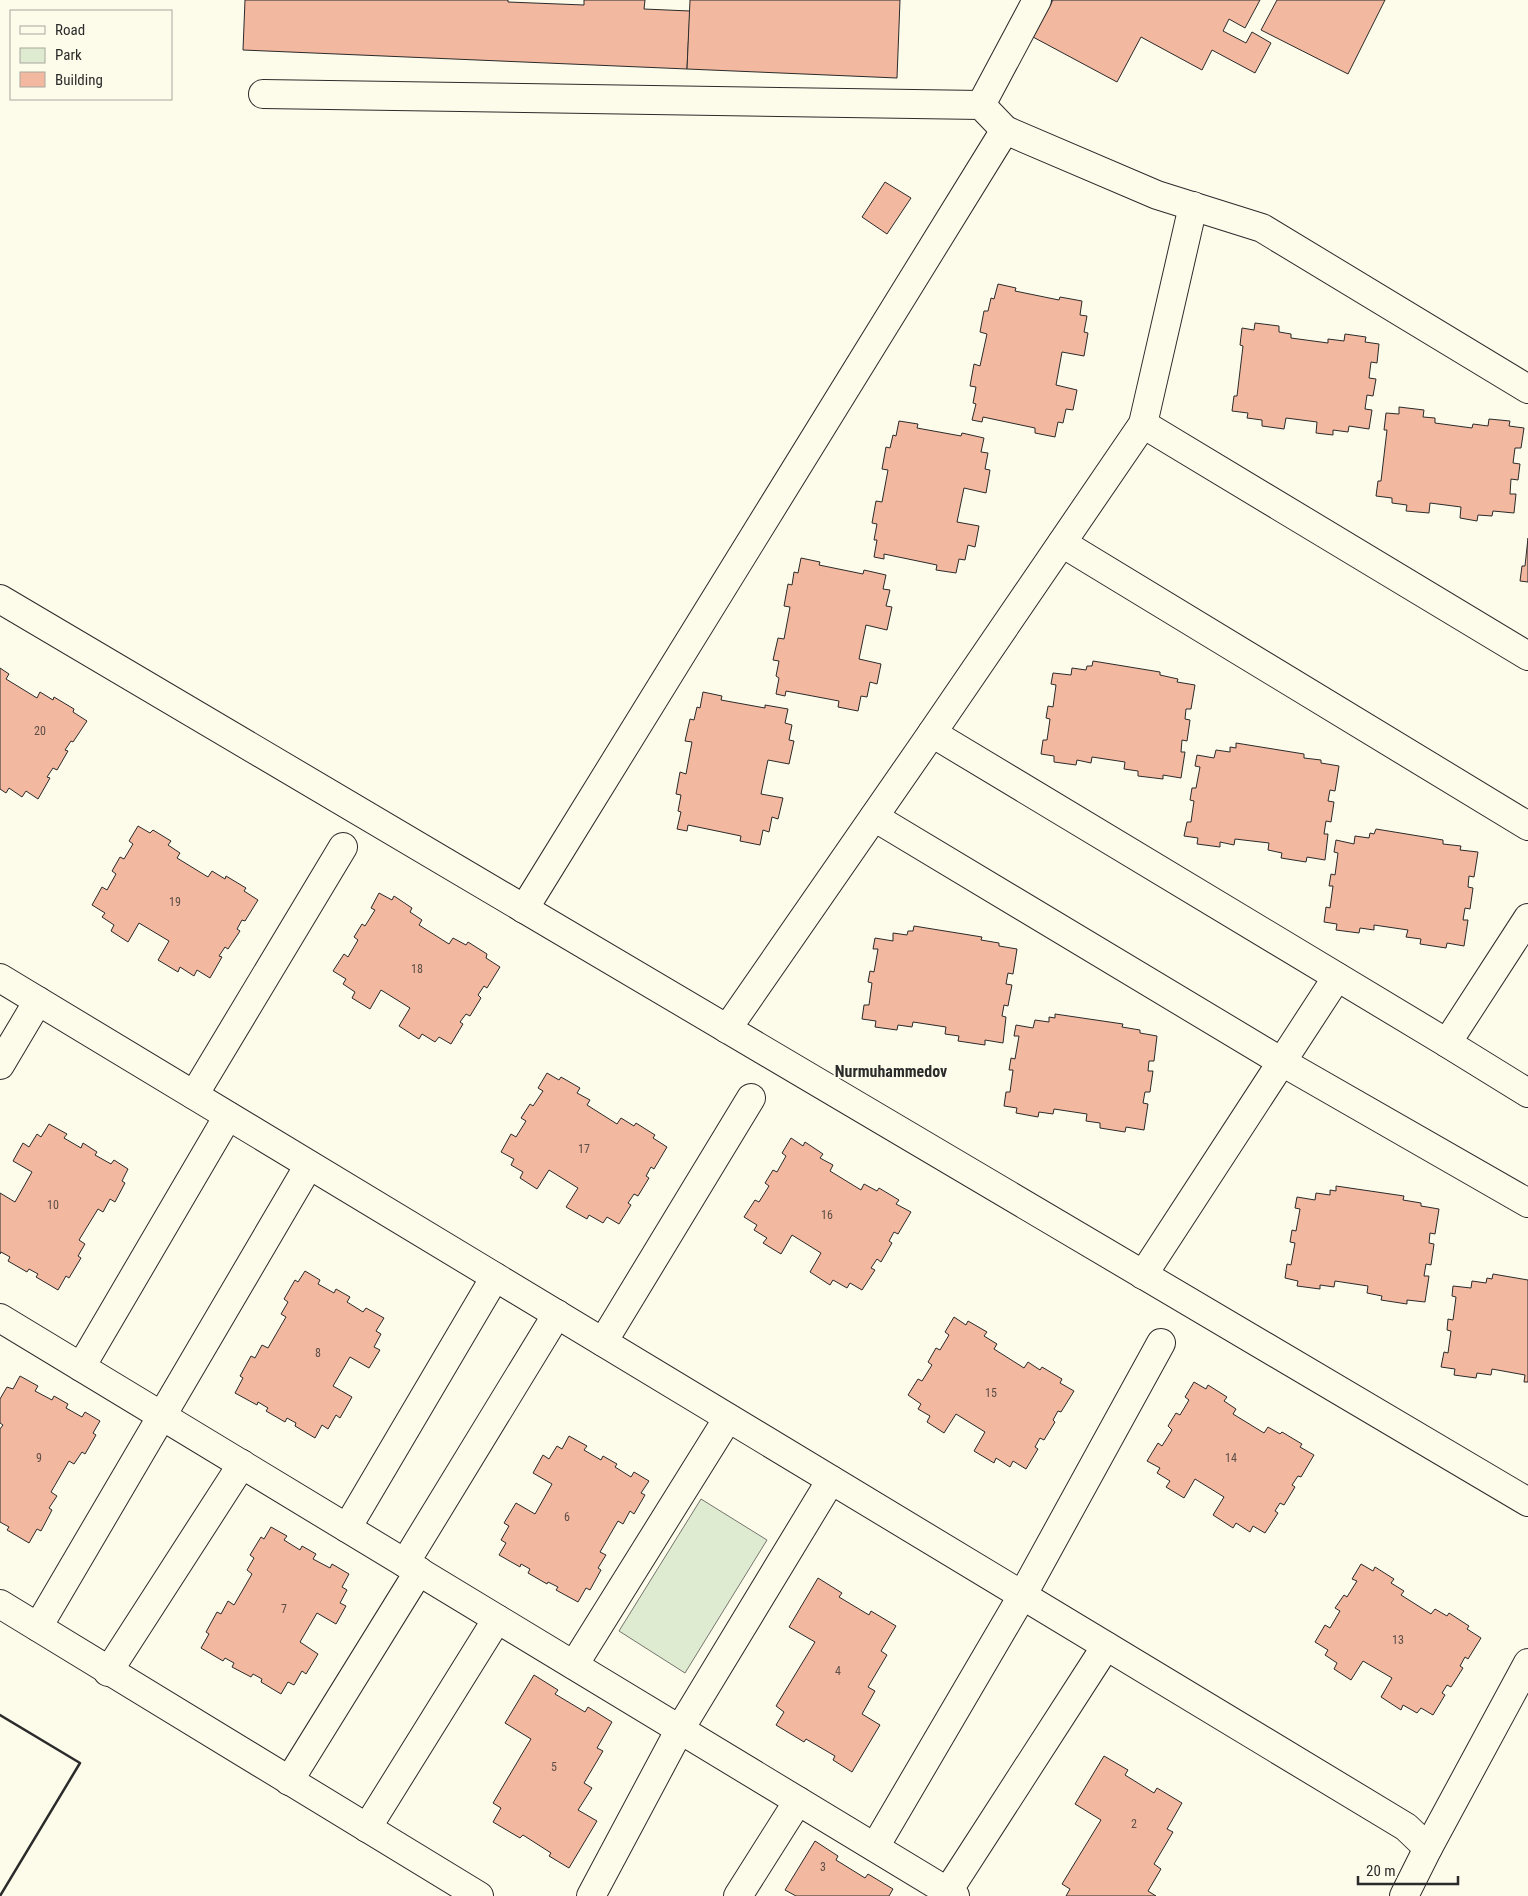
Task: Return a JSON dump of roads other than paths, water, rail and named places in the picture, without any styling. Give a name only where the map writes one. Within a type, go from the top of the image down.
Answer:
[{"type":"street","points":[[981,105],[1037,0]]},
{"type":"street","points":[[263,94],[981,105],[1005,130],[1157,195],[1262,228],[1528,389]]},
{"type":"street","points":[[524,909],[1005,130]]},
{"type":"street","points":[[727,1029],[1143,424],[1193,206]]},
{"type":"street","points":[[1143,424],[1528,656]]},
{"type":"street","points":[[1062,542],[1528,826]]},
{"type":"street","points":[[0,599],[1528,1502]]},
{"type":"street","points":[[932,733],[1528,1093]]},
{"type":"street","points":[[874,817],[1282,1062],[1528,1203]]},
{"type":"street","points":[[194,1095],[343,847]]},
{"type":"street","points":[[1447,1043],[1528,918]]},
{"type":"street","points":[[0,978],[1406,1827],[1428,1848]]},
{"type":"street","points":[[1143,1274],[1337,978]]},
{"type":"street","points":[[0,1065],[38,1001]]},
{"type":"street","points":[[603,1342],[751,1098]]},
{"type":"street","points":[[81,1368],[228,1116]]},
{"type":"street","points":[[38,1627],[309,1165]]},
{"type":"street","points":[[347,1528],[495,1277]]},
{"type":"street","points":[[289,1781],[557,1314]]},
{"type":"street","points":[[0,1318],[952,1894],[1106,1646]]},
{"type":"street","points":[[875,1847],[1022,1596],[1161,1343]]},
{"type":"street","points":[[574,1665],[728,1418]]},
{"type":"street","points":[[108,1672],[242,1464]]},
{"type":"street","points":[[592,1896],[680,1729],[831,1480]]},
{"type":"street","points":[[0,1604],[108,1672],[479,1896]]},
{"type":"street","points":[[367,1828],[497,1619]]},
{"type":"street","points":[[1404,1896],[1528,1663]]},
{"type":"street","points":[[738,1896],[798,1801]]},
{"type":"district","name":"Nurmuhammedov","points":[[891,1071]]}]
